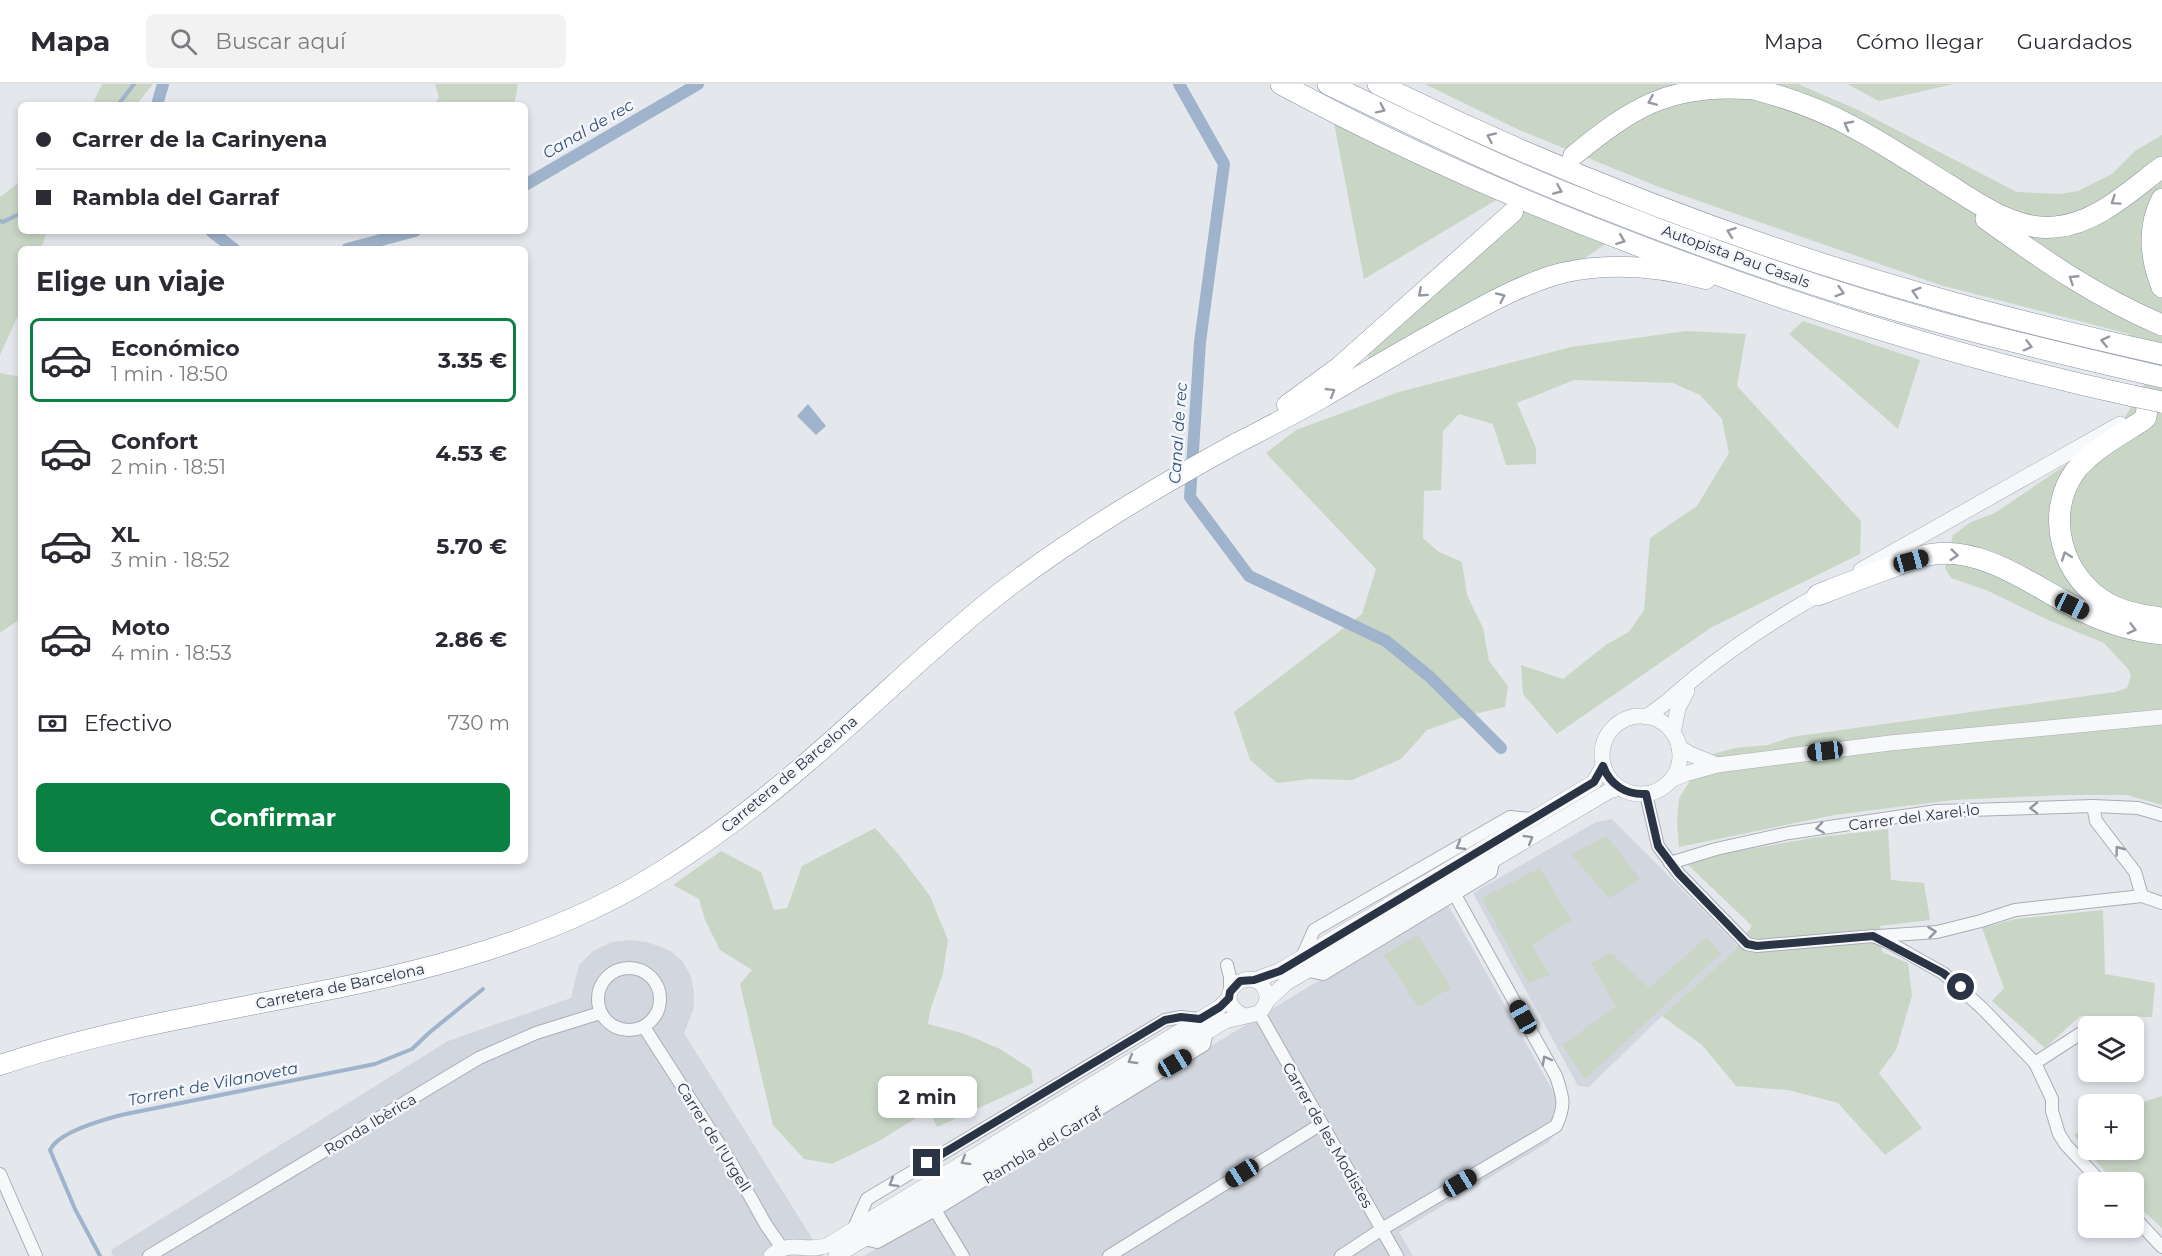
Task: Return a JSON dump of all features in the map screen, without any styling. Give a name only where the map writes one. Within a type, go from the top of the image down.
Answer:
[{"type":"highway","points":[[1281,84],[1372,131],[1482,183],[1556,215],[1746,287],[1939,347],[2151,401],[2146,417],[2142,421],[2097,451],[2076,471],[2062,501],[2060,531],[2063,550],[2069,565],[2086,587],[2109,604],[2140,616],[2162,618]]},
{"type":"highway","name":"Autopista Pau Casals","points":[[1328,84],[1484,158],[1566,193],[1730,255],[1927,319],[2048,351],[2162,377]]},
{"type":"highway","name":"Autopista Pau Casals","points":[[1378,84],[1577,174],[1738,235],[1930,297],[2054,330],[2162,354]]},
{"type":"highway","points":[[1733,84],[1771,94],[1833,117],[1992,211],[2021,224],[2044,227],[2068,225],[2084,219],[2120,198],[2162,167]]},
{"type":"highway","points":[[1573,156],[1628,113],[1659,98],[1691,90],[1711,88],[1747,89],[1771,94]]},
{"type":"highway","points":[[1898,154],[2056,269],[2109,300],[2162,325]]},
{"type":"highway","points":[[2162,199],[2155,214],[2151,243],[2153,260],[2162,287]]},
{"type":"highway","points":[[1243,440],[1339,367],[1513,212]]},
{"type":"highway","points":[[1243,440],[1281,422],[1436,331],[1500,297],[1562,273],[1641,266],[1676,271],[1746,287]]},
{"type":"highway","name":"Carretera de Barcelona","points":[[0,1065],[128,1029],[390,977],[460,960],[531,935],[604,902],[659,873],[711,839],[759,803],[955,630],[1047,559],[1108,518],[1243,440]]},
{"type":"highway","points":[[1818,594],[1919,558],[1936,554],[1960,555],[1990,562],[2106,622],[2139,632],[2162,634]]},
{"type":"street","points":[[1646,717],[1670,701],[1695,677],[1775,619],[2151,401]]},
{"type":"street","points":[[1671,780],[1679,765],[1676,740],[1678,708],[1695,677]]},
{"type":"street","points":[[1717,765],[1690,754],[1663,723],[1646,717],[1626,719],[1610,732],[1603,746],[1603,766],[1614,790],[1646,794],[1660,790],[1671,780],[1685,774],[1717,765],[1890,743],[2162,717]]},
{"type":"street","name":"Rambla del Garraf","points":[[836,1256],[859,1234],[867,1199],[1165,1020],[1181,1017],[1203,1025],[1225,1021],[1256,1010],[1305,964],[1594,782],[1603,766]]},
{"type":"street","name":"Rambla del Garraf","points":[[1251,979],[1305,964],[1493,861],[1614,790]]},
{"type":"street","points":[[1646,794],[1658,846],[1685,881],[1747,944],[1757,946],[1937,932],[2014,910],[2142,896],[2162,903]]},
{"type":"street","points":[[2093,807],[2096,821],[2135,872],[2142,896]]},
{"type":"street","name":"Carrer del Xarel·lo","points":[[1670,863],[1716,849],[1789,833],[1937,811],[2093,807],[2138,808],[2162,815]]},
{"type":"street","name":"Rambla del Garraf","points":[[1305,964],[1323,974],[1455,896],[1491,872],[1493,861]]},
{"type":"street","points":[[1341,1256],[1382,1229],[1556,1126],[1562,1114],[1563,1097],[1556,1076],[1455,896]]},
{"type":"street","points":[[1873,936],[1943,973],[1983,1008],[2035,1063],[2052,1099],[2052,1111],[2059,1134],[2092,1172]]},
{"type":"street","points":[[638,969],[648,974],[660,991],[658,1012],[644,1027],[624,1031],[614,1028],[600,1013],[597,1003],[602,983],[608,975],[618,970],[638,969]]},
{"type":"street","points":[[1251,979],[1260,983],[1266,992],[1256,1010],[1236,1012],[1231,1006],[1230,995],[1235,984],[1251,979]]},
{"type":"street","name":"Rambla del Garraf","points":[[777,1252],[792,1246],[808,1252],[818,1250],[859,1234],[1203,1025],[1230,995]]},
{"type":"street","name":"Carrer de les Modistes","points":[[1256,1010],[1397,1256]]},
{"type":"street","name":"Ronda Ibèrica","points":[[150,1256],[479,1058],[536,1033],[600,1013]]},
{"type":"street","name":"Rambla del Garraf","points":[[859,1234],[877,1242],[935,1210],[1204,1045],[1203,1025]]},
{"type":"street","name":"Carrer de l'Urgell","points":[[644,1027],[732,1164],[766,1225],[777,1252]]},
{"type":"street","points":[[2035,1063],[2078,1035]]},
{"type":"street","points":[[1109,1256],[1321,1124]]},
{"type":"street","points":[[0,1174],[36,1256]]},
{"type":"street","points":[[935,1210],[963,1256]]},
{"type":"street","points":[[2144,1228],[2162,1247]]},
{"type":"shaded area","points":[[1612,819],[1737,945],[1731,954],[1662,1016],[1589,1087],[1578,1086],[1473,893],[1596,822]]},
{"type":"shaded area","points":[[1447,903],[1567,1116],[1549,1142],[1399,1232],[1413,1256],[864,1256]]},
{"type":"shaded area","points":[[630,940],[661,947],[672,952],[683,962],[691,977],[694,992],[694,1008],[684,1033],[823,1256],[113,1256],[111,1250],[448,1041],[571,998],[579,965],[593,951],[612,942]]},
{"type":"green space","points":[[102,84],[153,84],[138,102],[93,102]]},
{"type":"green space","points":[[435,84],[518,84],[515,102],[436,102],[439,98]]},
{"type":"green space","points":[[1425,84],[1798,84],[1856,109],[2017,192],[2060,194],[2078,191],[2112,174],[2135,151],[2162,135],[2162,805],[2127,795],[2064,795],[1953,800],[1834,815],[1679,847],[1677,821],[1679,798],[1706,756],[1735,748],[1768,745],[1791,737],[2115,692],[2127,688],[2131,677],[2129,670],[2104,643],[2048,620],[1986,590],[1951,578],[1945,568],[1953,535],[1971,522],[1995,513],[2117,430],[2144,385],[2144,361],[2129,334],[1940,285],[1659,187],[1517,129]]},
{"type":"green space","points":[[1847,84],[1954,84],[1879,101]]},
{"type":"green space","points":[[1334,123],[1498,199],[1364,279]]},
{"type":"green space","points":[[18,183],[18,234],[46,234],[42,246],[18,246],[18,316],[0,355],[0,197]]},
{"type":"green space","points":[[1525,210],[1607,243],[1576,264],[1368,361],[1369,350],[1419,309]]},
{"type":"green space","points":[[1803,321],[1920,360],[1898,429],[1789,334]]},
{"type":"green space","points":[[1686,331],[1746,334],[1737,386],[1861,521],[1860,554],[1712,627],[1557,734],[1523,694],[1521,665],[1563,679],[1607,644],[1629,632],[1644,610],[1650,538],[1697,506],[1729,453],[1722,419],[1700,395],[1673,383],[1574,380],[1517,403],[1536,448],[1536,464],[1506,465],[1493,424],[1459,414],[1443,431],[1441,490],[1424,491],[1423,538],[1439,552],[1462,562],[1467,595],[1483,628],[1489,661],[1508,686],[1505,707],[1466,716],[1427,730],[1401,759],[1352,780],[1310,779],[1277,783],[1250,760],[1234,712],[1362,614],[1376,569],[1266,453],[1296,430],[1399,392],[1571,347]]},
{"type":"green space","points":[[0,373],[18,376],[18,620],[0,633]]},
{"type":"green space","points":[[875,828],[930,896],[948,940],[943,973],[928,1024],[965,1034],[1000,1049],[1031,1069],[1033,1083],[937,1127],[929,1110],[879,1141],[832,1164],[804,1159],[773,1125],[740,984],[752,970],[720,950],[705,920],[699,899],[673,885],[721,851],[761,872],[774,910],[787,908],[802,866]]},
{"type":"green space","points":[[1888,829],[1891,880],[1924,883],[1930,920],[1880,926],[1882,952],[1908,963],[1912,996],[1896,1050],[1879,1073],[1922,1128],[1885,1155],[1838,1103],[1788,1090],[1736,1086],[1702,1045],[1662,1016],[1731,954],[1752,926],[1684,861],[1812,838]]},
{"type":"green space","points":[[1607,836],[1640,879],[1609,898],[1571,854]]},
{"type":"green space","points":[[1540,868],[1572,920],[1532,945],[1550,975],[1528,983],[1482,898]]},
{"type":"green space","points":[[2103,910],[2105,974],[2155,983],[2152,1017],[2078,1016],[2045,1048],[1992,1001],[2004,988],[1982,928],[2015,919]]},
{"type":"green space","points":[[1418,935],[1451,988],[1418,1007],[1384,955]]},
{"type":"green space","points":[[1707,937],[1721,953],[1585,1079],[1562,1045],[1616,1007],[1591,963],[1611,953],[1649,988]]},
{"type":"green space","points":[[2162,1096],[2162,1228],[2144,1211],[2144,1172],[2105,1172],[2095,1160],[2144,1160],[2144,1102]]},
{"type":"water","points":[[808,404],[826,426],[816,435],[797,416]]},
{"type":"waterway","points":[[120,102],[134,84]]},
{"type":"waterway","name":"Canal de rec","points":[[158,102],[163,84]]},
{"type":"waterway","name":"Canal de rec","points":[[528,183],[698,84]]},
{"type":"waterway","name":"Canal de rec","points":[[1179,84],[1224,164],[1200,342],[1190,497],[1249,576],[1386,641],[1430,677],[1501,748]]},
{"type":"waterway","points":[[0,221],[3,222],[18,214]]},
{"type":"waterway","name":"Canal de rec","points":[[215,234],[230,246]]},
{"type":"waterway","name":"Canal de rec","points":[[358,246],[404,234]]},
{"type":"waterway","name":"Torrent de Vilanoveta","points":[[100,1256],[75,1209],[50,1150],[62,1138],[81,1128],[121,1115],[375,1064],[412,1049],[483,989]]},
{"type":"route","points":[[927,1163],[1165,1020],[1181,1017],[1200,1019],[1220,1007],[1229,998],[1235,984],[1280,971],[1594,782],[1603,766],[1609,779],[1619,788],[1632,793],[1646,794],[1658,846],[1679,874],[1747,944],[1757,946],[1873,936],[1943,973],[1961,987]]}]
